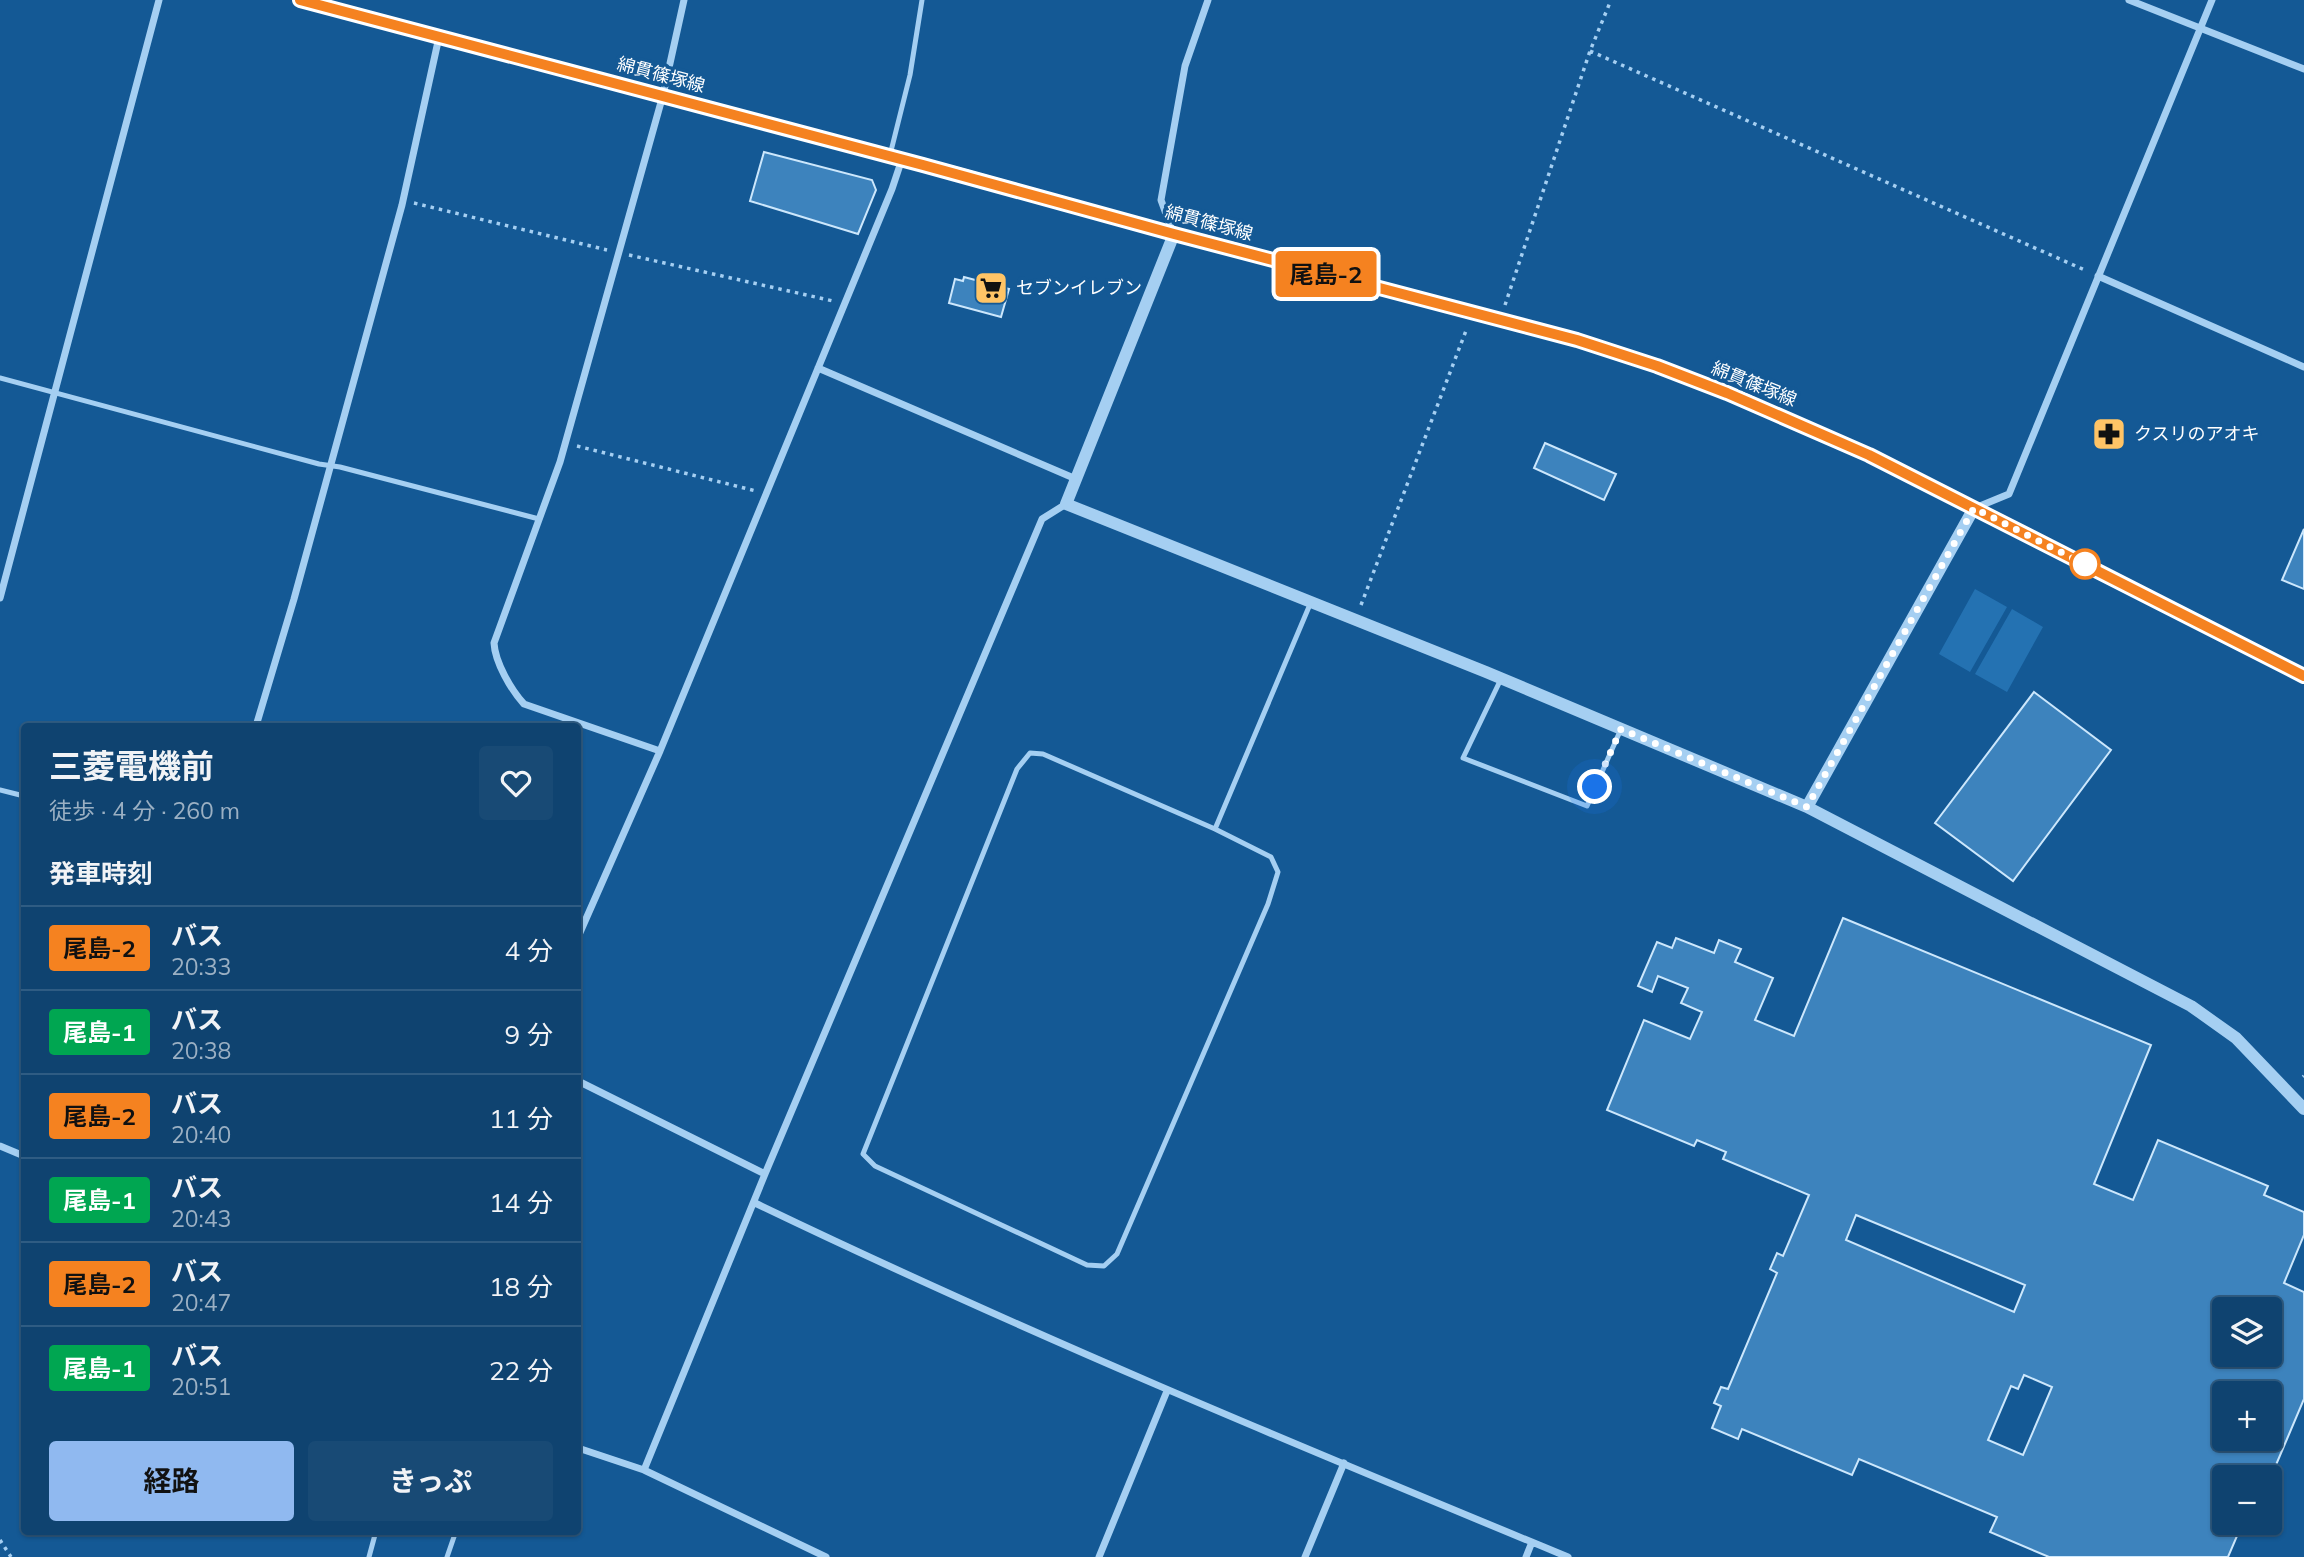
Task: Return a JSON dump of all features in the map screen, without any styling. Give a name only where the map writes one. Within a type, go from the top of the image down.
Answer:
[{"type":"main road","name":"綿貫篠塚線","points":[[300,0],[320,3],[1591,344],[1727,393],[1869,455],[2304,676]]},
{"type":"street","points":[[0,598],[159,0]]},
{"type":"street","points":[[579,723],[524,704],[517,696],[495,652],[494,643],[565,443],[663,95],[684,0]]},
{"type":"street","points":[[644,1470],[765,1174],[1042,519],[1066,504],[1174,234],[1161,200],[1185,66],[1208,0]]},
{"type":"street","points":[[2129,0],[2304,69]]},
{"type":"street","points":[[1807,807],[1974,508],[2010,494],[2212,0]]},
{"type":"street","points":[[257,723],[294,599],[403,200],[439,36]]},
{"type":"street","points":[[581,930],[660,751],[892,189],[896,158]]},
{"type":"street","points":[[2098,276],[2304,367]]},
{"type":"street","points":[[818,369],[1076,479]]},
{"type":"street","points":[[1066,504],[1501,679],[1807,807],[2191,1006],[2236,1038],[2304,1109]]},
{"type":"street","points":[[581,724],[660,751]]},
{"type":"street","points":[[581,1082],[765,1174]]},
{"type":"street","points":[[0,1146],[21,1155]]},
{"type":"street","points":[[755,1203],[903,1274],[1167,1391],[1568,1557]]},
{"type":"street","points":[[1099,1557],[1167,1391]]},
{"type":"street","points":[[581,1449],[644,1470],[826,1557]]},
{"type":"street","points":[[1305,1557],[1344,1464]]},
{"type":"street","points":[[1526,1557],[1532,1542]]},
{"type":"lane","points":[[896,158],[922,0]]},
{"type":"lane","points":[[0,379],[539,519]]},
{"type":"lane","points":[[1215,829],[1311,602]]},
{"type":"lane","points":[[1501,679],[1463,758],[1587,806],[1621,729]]},
{"type":"lane","points":[[1030,753],[1043,754],[1215,829],[1271,857],[1278,872],[1268,904],[1117,1254],[1111,1260],[1104,1266],[1087,1265],[875,1166],[863,1154],[1017,769],[1030,753]]},
{"type":"lane","points":[[0,790],[21,795]]},
{"type":"lane","points":[[369,1557],[373,1535]]},
{"type":"lane","points":[[447,1557],[455,1535]]},
{"type":"path","points":[[1501,318],[1590,51],[1611,0]]},
{"type":"path","points":[[1590,51],[2098,276]]},
{"type":"path","points":[[403,200],[619,253],[845,303]]},
{"type":"path","points":[[1356,620],[1474,312]]},
{"type":"path","points":[[565,443],[767,493]]},
{"type":"path","points":[[0,1540],[11,1557]]},
{"type":"shaded area","points":[[1975,589],[2007,607],[1970,672],[1939,654]]},
{"type":"shaded area","points":[[2012,609],[2043,627],[2007,692],[1975,674]]},
{"type":"building","points":[[764,152],[872,180],[876,190],[858,234],[750,201]]},
{"type":"building","points":[[964,277],[1009,289],[1001,317],[949,303],[955,279],[963,281]]},
{"type":"building","points":[[1545,443],[1616,474],[1604,500],[1534,468]]},
{"type":"building","points":[[2304,529],[2304,589],[2282,580]]},
{"type":"building","points":[[2034,692],[2111,750],[2013,881],[1935,823]]},
{"type":"building","points":[[1843,918],[2151,1045],[2094,1184],[2133,1200],[2158,1140],[2268,1186],[2264,1195],[2304,1212],[2304,1235],[2284,1283],[2304,1292],[2304,1399],[2282,1451],[2282,1381],[2212,1381],[2212,1451],[2282,1451],[2276,1465],[2212,1465],[2212,1535],[2237,1535],[2228,1557],[2049,1557],[1990,1532],[1997,1517],[1859,1459],[1852,1475],[1742,1429],[1738,1439],[1712,1428],[1721,1406],[1714,1403],[1721,1387],[1728,1389],[1777,1273],[1770,1269],[1777,1253],[1783,1256],[1809,1195],[1723,1159],[1726,1152],[1697,1140],[1694,1146],[1607,1110],[1644,1020],[1690,1039],[1702,1012],[1681,1003],[1688,988],[1658,976],[1652,992],[1638,986],[1657,942],[1672,948],[1676,938],[1714,953],[1719,940],[1741,949],[1735,962],[1773,978],[1755,1020],[1794,1036]],"holes":[[[1856,1215],[2025,1285],[2014,1312],[1846,1240]],[[2024,1375],[2052,1387],[2023,1455],[1988,1440],[2011,1386],[2018,1389]]]},
{"type":"bus line","name":"尾島-2","points":[[300,0],[663,95],[1174,234],[1501,318],[1657,366],[1797,422],[1869,455],[2304,676]]},
{"type":"place","name":"セブンイレブン","points":[[991,288]]},
{"type":"place","name":"クスリのアオキ","points":[[2109,434]]},
{"type":"route","points":[[1595,787],[1621,729],[1807,807],[1974,508],[2092,568],[2085,564]]}]
